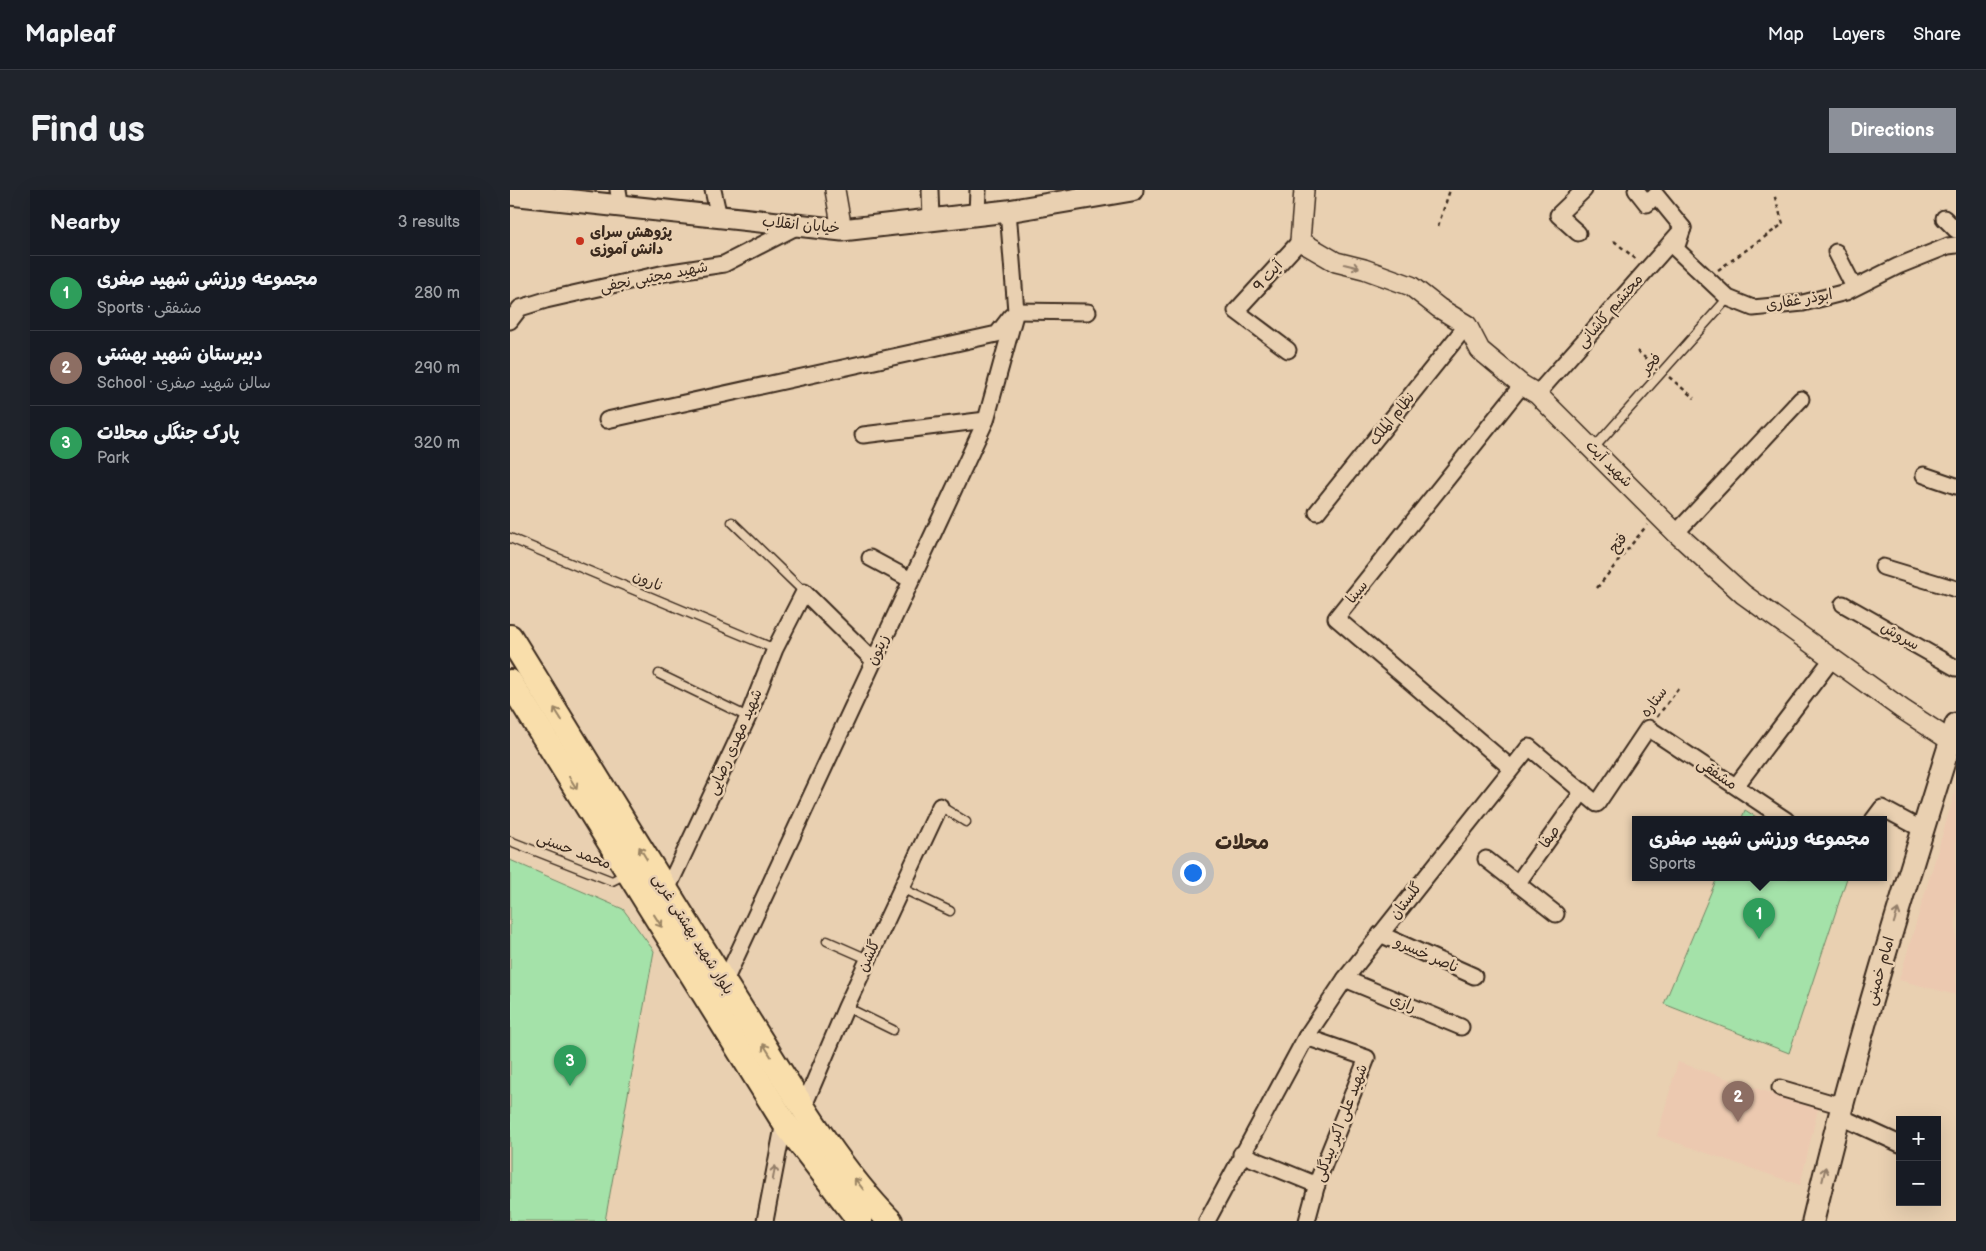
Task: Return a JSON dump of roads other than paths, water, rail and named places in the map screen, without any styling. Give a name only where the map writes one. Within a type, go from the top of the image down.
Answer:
[{"type":"main road","name":"خیابان انقلاب","points":[[516,200],[620,198],[719,217],[842,230],[1008,211],[1132,190]]},
{"type":"main road","name":"بلوار شهید بهشتی غربی","points":[[510,637],[666,892],[803,1108],[859,1185],[890,1221]]},
{"type":"main road","name":"بلوار شهید بهشتی غربی","points":[[510,682],[784,1122],[860,1221]]},
{"type":"main road","name":"امام خمینی","points":[[1813,1221],[1841,1111],[1896,917],[1923,830],[1949,772],[1953,733]]},
{"type":"street","points":[[713,190],[719,217]]},
{"type":"street","points":[[835,190],[842,230]]},
{"type":"street","points":[[930,190],[931,219]]},
{"type":"street","points":[[977,214],[978,190]]},
{"type":"street","points":[[1300,241],[1304,190]]},
{"type":"street","points":[[1578,233],[1558,215],[1584,190]]},
{"type":"street","points":[[1636,190],[1647,204],[1656,195],[1683,228]]},
{"type":"street","name":"زیتون","points":[[724,983],[986,420],[1016,311],[1008,211]]},
{"type":"street","points":[[1944,218],[1956,230]]},
{"type":"street","name":"شهید مجتبی نجفی","points":[[510,321],[520,308],[546,300],[665,274],[724,264],[798,226]]},
{"type":"street","name":"محتشم کاشانی","points":[[1530,390],[1647,269],[1683,228]]},
{"type":"street","name":"ابوذر غفاری","points":[[1683,228],[1676,249],[1728,298],[1753,308],[1803,303],[1854,287],[1898,266],[1948,246],[1956,246]]},
{"type":"street","name":"آیت 9","points":[[1288,350],[1236,311],[1300,241]]},
{"type":"street","name":"شهید آیت","points":[[1300,241],[1336,262],[1364,269],[1410,286],[1467,325],[1480,350],[1530,390],[1594,448],[1676,533],[1743,594],[1902,709],[1953,733]]},
{"type":"street","points":[[1836,252],[1854,287]]},
{"type":"street","points":[[607,420],[997,334],[1016,311],[1088,312]]},
{"type":"street","name":"نظام الملک","points":[[1317,512],[1467,325]]},
{"type":"street","name":"سینا","points":[[1511,768],[1336,618],[1530,390]]},
{"type":"street","points":[[1676,533],[1801,399]]},
{"type":"street","points":[[863,435],[986,420]]},
{"type":"street","points":[[1924,475],[1956,486]]},
{"type":"street","points":[[870,558],[910,580]]},
{"type":"street","points":[[1883,567],[1956,589]]},
{"type":"street","points":[[804,592],[873,660]]},
{"type":"street","name":"شهید مهدی رضایی","points":[[666,892],[748,718],[775,649],[804,592]]},
{"type":"street","name":"سروش","points":[[1843,604],[1956,668]]},
{"type":"street","points":[[1736,786],[1832,659]]},
{"type":"street","name":"گلستان","points":[[1208,1221],[1241,1154],[1306,1037],[1345,979],[1528,747],[1597,804],[1648,728]]},
{"type":"street","name":"مشفقی","points":[[1648,728],[1780,816]]},
{"type":"street","name":"صفا","points":[[1518,884],[1583,791]]},
{"type":"street","name":"گلشن","points":[[803,1108],[868,958],[940,806]]},
{"type":"street","points":[[1876,816],[1882,808],[1923,830]]},
{"type":"street","points":[[1486,859],[1556,914]]},
{"type":"street","name":"ناصر خسرو","points":[[1380,934],[1474,976]]},
{"type":"street","name":"رازی","points":[[1345,979],[1460,1026]]},
{"type":"street","name":"شهید علی اکبر بیدگلی","points":[[1306,1037],[1367,1058],[1317,1185],[1306,1221]]},
{"type":"street","points":[[1780,1088],[1841,1111],[1896,1142]]},
{"type":"street","points":[[765,1221],[784,1122]]},
{"type":"street","points":[[1241,1154],[1317,1185]]},
{"type":"lane","name":"فجر","points":[[1594,448],[1728,298]]},
{"type":"lane","points":[[732,522],[804,592]]},
{"type":"lane","name":"نارون","points":[[510,538],[775,649]]},
{"type":"lane","points":[[659,674],[748,718]]},
{"type":"lane","points":[[940,806],[966,822]]},
{"type":"lane","name":"محمد حسنی","points":[[510,841],[612,882],[628,873]]},
{"type":"lane","points":[[901,888],[950,911]]},
{"type":"lane","points":[[827,941],[868,958]]},
{"type":"lane","points":[[846,1007],[893,1030]]},
{"type":"place","name":"پژوهش سرای دانش آموزی","points":[[580,241]]},
{"type":"place","name":"مجموعه ورزشی شهید صفری","points":[[1759,939]]},
{"type":"place","name":"پارک جنگلی محلات","points":[[570,1086]]},
{"type":"place","name":"دبیرستان شهید بهشتی","points":[[1738,1122]]},
{"type":"district","name":"محلات","points":[[1242,843]]}]
